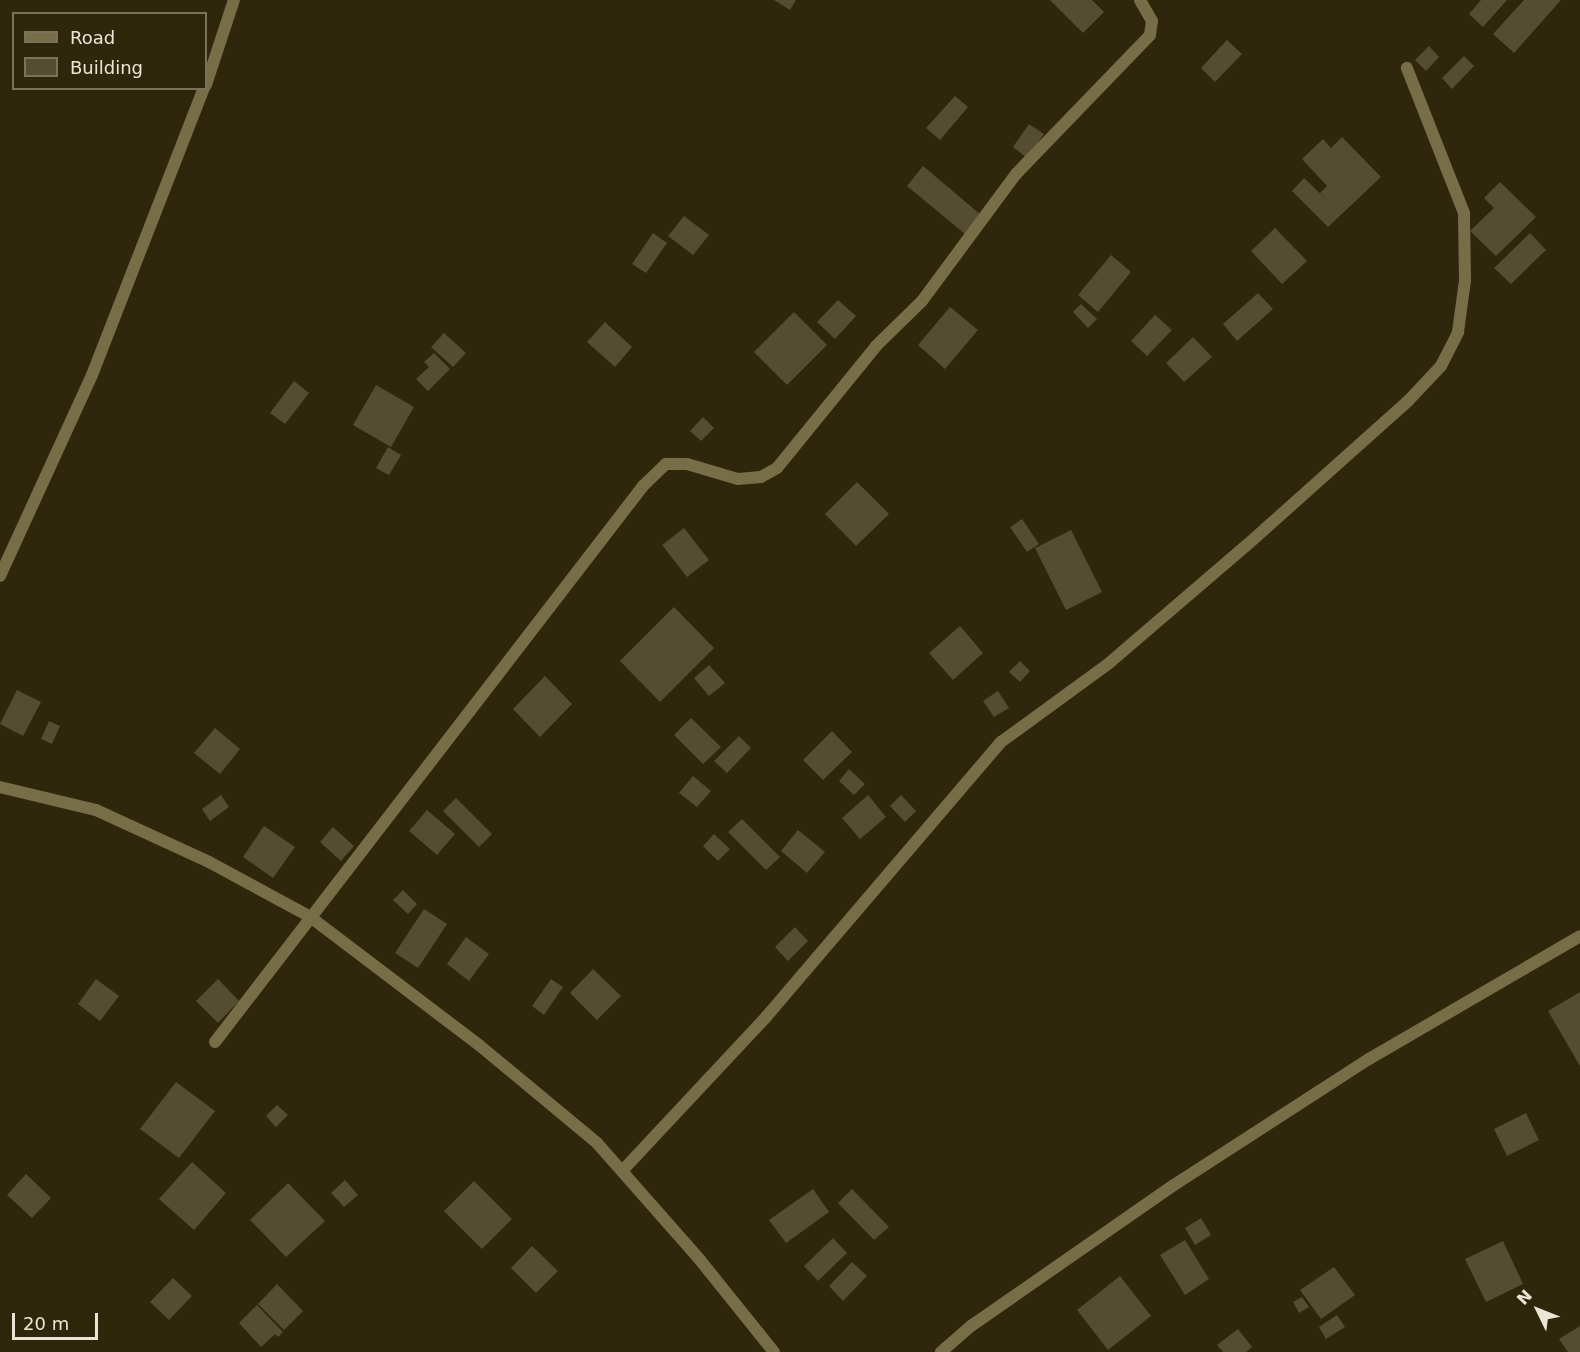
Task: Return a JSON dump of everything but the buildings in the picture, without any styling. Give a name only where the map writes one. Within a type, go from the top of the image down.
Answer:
[{"type":"street","points":[[207,81],[234,0]]},
{"type":"street","points":[[215,1042],[309,916],[529,640],[644,486],[666,464],[687,464],[738,479],[761,477],[777,468],[876,345],[922,302],[1016,174],[1150,35],[1152,21],[1140,0]]},
{"type":"street","points":[[623,1170],[766,1017],[1001,742],[1108,664],[1230,560],[1408,401],[1441,366],[1458,332],[1465,280],[1464,213],[1407,68]]},
{"type":"street","points":[[0,576],[92,375],[204,90]]},
{"type":"street","points":[[0,788],[96,810],[209,862],[309,916],[479,1045],[623,1170],[774,1352]]},
{"type":"street","points":[[941,1352],[971,1326],[1174,1185],[1369,1059],[1580,936]]}]
